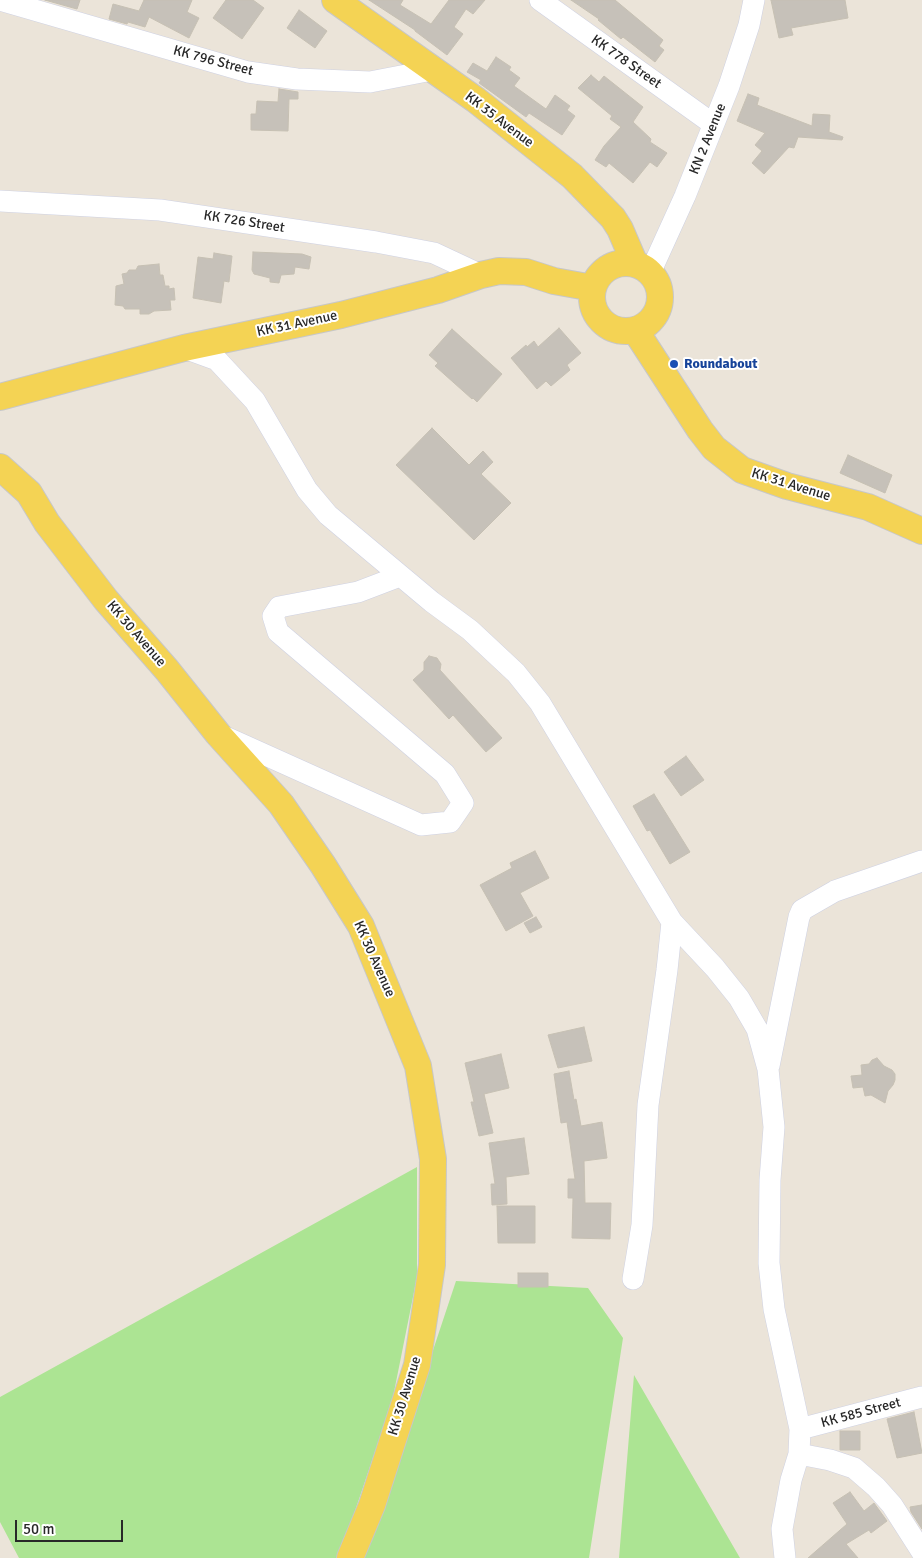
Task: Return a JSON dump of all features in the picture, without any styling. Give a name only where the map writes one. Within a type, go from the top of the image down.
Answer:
[{"type":"main road","name":"KK 35 Avenue","points":[[335,0],[483,106],[557,164],[591,194],[613,218],[642,269]]},
{"type":"main road","points":[[617,264],[642,269],[655,280],[659,289],[659,306],[650,321],[635,330],[617,330],[602,321],[593,306],[593,288],[602,273],[617,264]]},
{"type":"main road","name":"KK 31 Avenue","points":[[0,397],[184,348],[341,314],[438,290],[481,275],[499,271],[515,271],[593,288]]},
{"type":"main road","name":"KK 31 Avenue","points":[[635,330],[714,448],[742,470],[787,486],[868,507],[922,531]]},
{"type":"main road","name":"KK 30 Avenue","points":[[0,468],[29,493],[48,523],[106,600],[168,670],[218,734],[281,804],[361,926],[418,1066],[433,1158],[432,1265],[417,1365],[372,1505],[350,1558]]},
{"type":"street","name":"KK 796 Street","points":[[0,0],[248,72],[297,79],[370,82],[432,70]]},
{"type":"street","name":"KK 778 Street","points":[[540,0],[713,124]]},
{"type":"street","name":"KN 2 Avenue","points":[[642,269],[685,196],[729,86],[746,33],[754,0]]},
{"type":"street","name":"KK 726 Street","points":[[0,201],[160,210],[376,242],[434,253],[481,275]]},
{"type":"street","points":[[184,348],[208,356],[220,363],[255,401],[307,490],[328,515],[400,576],[470,630],[516,673],[540,703],[672,922],[715,968],[744,1005],[756,1029],[768,1069],[774,1128],[770,1180],[769,1263],[774,1310],[800,1429],[799,1454],[791,1480],[782,1529],[785,1558]]},
{"type":"street","points":[[218,734],[421,825],[450,822],[463,803],[445,774],[278,632],[273,616],[279,607],[358,592],[400,576]]},
{"type":"street","points":[[768,1069],[799,916],[802,910],[835,891],[922,861]]},
{"type":"street","points":[[633,1279],[642,1225],[648,1105],[672,922]]},
{"type":"street","name":"KK 585 Street","points":[[800,1429],[922,1396]]},
{"type":"street","points":[[799,1454],[830,1460],[854,1468],[876,1487],[892,1505],[922,1552]]},
{"type":"green space","points":[[417,1167],[417,1277],[392,1402],[339,1558],[19,1558],[0,1522],[0,1397]]},
{"type":"green space","points":[[456,1281],[588,1288],[623,1338],[589,1558],[364,1558]]},
{"type":"green space","points":[[634,1375],[740,1558],[619,1558]]},
{"type":"building","points":[[45,0],[80,0],[77,9]]},
{"type":"building","points":[[144,0],[192,0],[187,12],[199,18],[189,38],[149,17],[145,27],[109,19],[113,4],[139,11]]},
{"type":"building","points":[[226,0],[253,0],[264,8],[242,39],[213,18]]},
{"type":"building","points":[[369,0],[403,0],[400,5],[431,24],[449,0],[485,0],[473,14],[466,9],[454,27],[463,34],[447,55],[415,30]]},
{"type":"building","points":[[571,0],[615,0],[663,40],[659,46],[664,50],[655,62],[623,37],[621,39],[599,19]]},
{"type":"building","points":[[771,0],[845,0],[848,18],[791,28],[793,35],[779,38]]},
{"type":"building","points":[[299,10],[327,31],[315,48],[287,28]]},
{"type":"building","points":[[496,57],[511,67],[509,70],[520,78],[514,86],[546,109],[555,95],[570,106],[567,110],[575,116],[562,135],[529,113],[526,117],[479,83],[481,80],[467,72],[473,63],[487,71]]},
{"type":"building","points":[[591,75],[599,82],[604,76],[643,107],[633,122],[651,139],[650,142],[667,153],[657,167],[650,162],[633,183],[609,163],[606,167],[595,160],[604,146],[621,127],[610,119],[612,116],[578,88]]},
{"type":"building","points":[[279,89],[298,92],[298,99],[289,99],[288,131],[251,130],[251,114],[256,114],[257,101],[278,102]]},
{"type":"building","points":[[748,94],[759,98],[757,105],[812,126],[813,114],[830,115],[829,132],[843,137],[842,140],[798,137],[794,148],[789,147],[764,174],[752,163],[762,151],[755,145],[765,133],[737,121]]},
{"type":"building","points":[[253,252],[302,254],[311,257],[309,269],[295,267],[294,274],[281,275],[279,283],[270,282],[270,278],[254,274],[252,270]]},
{"type":"building","points":[[214,253],[232,256],[229,282],[224,281],[221,303],[193,298],[198,257],[213,259]]},
{"type":"building","points":[[159,264],[160,275],[163,275],[165,286],[169,286],[169,289],[174,288],[175,300],[170,300],[171,310],[140,314],[140,309],[125,309],[123,306],[115,305],[116,286],[124,284],[122,274],[127,273],[129,270],[136,270],[138,266]]},
{"type":"building","points":[[559,328],[581,353],[567,365],[570,370],[551,386],[546,381],[537,389],[511,358],[526,345],[527,347],[534,341],[538,347]]},
{"type":"building","points":[[452,329],[502,374],[477,402],[435,366],[438,363],[429,355]]},
{"type":"building","points":[[432,428],[469,465],[483,451],[493,462],[481,474],[511,503],[474,540],[396,465]]},
{"type":"building","points":[[848,455],[892,475],[885,493],[840,473]]},
{"type":"building","points":[[429,656],[437,658],[441,664],[440,670],[502,738],[486,752],[453,715],[449,719],[413,680],[424,670],[424,662]]},
{"type":"building","points":[[686,756],[704,780],[681,796],[664,772]]},
{"type":"building","points":[[654,794],[690,852],[670,864],[650,830],[647,831],[633,806]]},
{"type":"building","points":[[535,851],[549,878],[520,893],[533,916],[506,931],[480,885],[512,868],[510,863]]},
{"type":"building","points":[[536,917],[542,927],[530,933],[524,923]]},
{"type":"building","points":[[584,1027],[592,1061],[558,1068],[548,1035]]},
{"type":"building","points":[[501,1054],[509,1088],[484,1094],[493,1133],[479,1136],[465,1063]]},
{"type":"building","points":[[877,1058],[895,1074],[895,1080],[888,1091],[885,1103],[871,1095],[865,1096],[863,1087],[853,1088],[851,1076],[862,1075],[861,1065],[869,1064]]},
{"type":"building","points":[[569,1071],[581,1126],[602,1122],[607,1158],[584,1161],[585,1203],[611,1203],[610,1239],[572,1238],[573,1198],[568,1198],[568,1179],[575,1179],[567,1122],[561,1123],[554,1074]]},
{"type":"building","points":[[524,1138],[529,1174],[506,1177],[507,1204],[492,1205],[491,1184],[495,1184],[489,1143]]},
{"type":"building","points":[[497,1206],[535,1206],[535,1243],[498,1243]]},
{"type":"building","points":[[518,1273],[548,1273],[548,1287],[518,1287]]},
{"type":"building","points":[[914,1412],[922,1453],[897,1458],[887,1419]]},
{"type":"building","points":[[840,1431],[860,1431],[860,1450],[840,1450]]},
{"type":"building","points":[[850,1492],[864,1511],[874,1503],[887,1521],[871,1533],[869,1530],[846,1544],[858,1558],[808,1558],[847,1524],[833,1503]]},
{"type":"building","points":[[922,1505],[922,1529],[911,1512],[910,1507]]},
{"type":"place","name":"Roundabout","points":[[674,364]]}]
